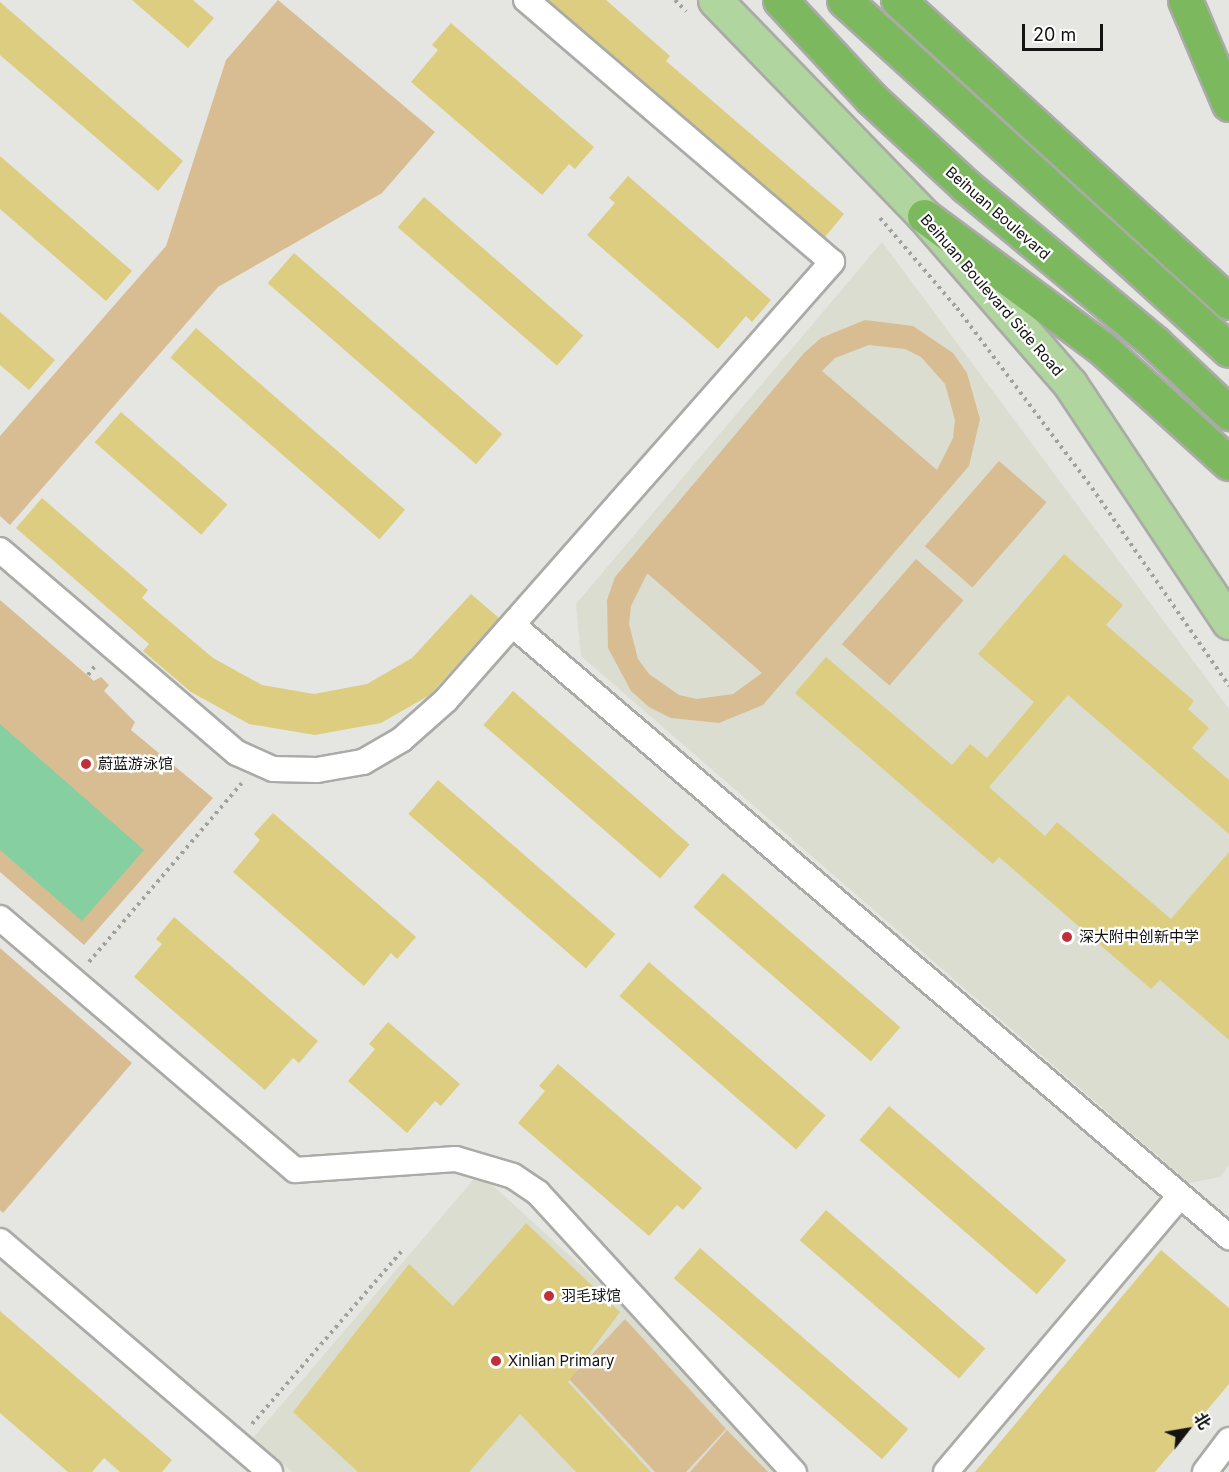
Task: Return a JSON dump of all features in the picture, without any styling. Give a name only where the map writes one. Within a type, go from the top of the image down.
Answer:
[{"type":"highway","name":"Beihuan Boulevard","points":[[780,0],[872,99],[966,186],[1155,344],[1229,413]]},
{"type":"highway","points":[[844,0],[1229,350]]},
{"type":"highway","points":[[898,0],[1229,302]]},
{"type":"highway","points":[[1185,0],[1229,104]]},
{"type":"highway","points":[[924,216],[1102,348],[1229,463]]},
{"type":"main road","name":"Beihuan Boulevard Side Road","points":[[703,8],[924,216],[1070,384],[1229,622]]},
{"type":"street","points":[[0,550],[237,753],[273,769],[317,771],[363,762],[401,740],[431,714],[514,626],[832,262],[526,0]]},
{"type":"street","points":[[514,626],[1229,1237]]},
{"type":"street","points":[[0,918],[295,1170],[456,1159],[513,1176],[538,1192],[795,1472]]},
{"type":"street","points":[[946,1472],[1180,1196]]},
{"type":"street","points":[[0,1241],[270,1472]]},
{"type":"street","points":[[1205,1472],[1229,1440]]},
{"type":"path","points":[[675,0],[703,8]]},
{"type":"path","points":[[877,214],[957,308],[1092,488],[1229,686]]},
{"type":"path","points":[[73,981],[260,763]]},
{"type":"path","points":[[236,1443],[401,1252]]},
{"type":"shaded area","points":[[278,0],[435,132],[382,193],[218,287],[10,525],[0,516],[0,436],[166,246],[226,60]]},
{"type":"shaded area","name":"深大附中创新中学","points":[[882,242],[1229,709],[1229,1165],[1220,1177],[1189,1183],[581,656],[576,604]]},
{"type":"shaded area","points":[[865,320],[913,326],[953,353],[967,373],[980,419],[969,466],[763,705],[719,723],[671,718],[649,707],[631,691],[608,648],[607,600],[615,577],[804,353],[821,338]],"holes":[[[869,345],[905,349],[921,357],[945,384],[955,420],[953,438],[937,470],[822,371],[835,358]],[[648,574],[762,673],[733,694],[697,699],[679,695],[649,674],[638,659],[629,624],[631,606]]]},
{"type":"shaded area","points":[[999,461],[1047,502],[972,588],[925,546]]},
{"type":"shaded area","points":[[916,559],[964,600],[889,686],[842,644]]},
{"type":"shaded area","name":"蔚蓝游泳馆","points":[[0,600],[94,681],[101,677],[109,685],[104,691],[135,722],[131,730],[213,798],[84,945],[0,872]]},
{"type":"shaded area","points":[[0,724],[144,850],[82,921],[0,850]]},
{"type":"shaded area","points":[[0,948],[132,1063],[3,1213],[0,1210]]},
{"type":"shaded area","name":"Xinlian Primary","points":[[479,1173],[602,1285],[776,1472],[292,1472],[253,1438]]},
{"type":"shaded area","points":[[625,1319],[726,1429],[686,1472],[655,1472],[569,1379]]},
{"type":"shaded area","points":[[727,1430],[768,1472],[690,1472]]},
{"type":"building","points":[[132,0],[193,0],[214,18],[188,48]]},
{"type":"building","points":[[548,0],[606,0],[670,56],[666,61],[844,214],[825,237]]},
{"type":"building","points":[[0,2],[183,161],[158,191],[0,55]]},
{"type":"building","points":[[451,23],[594,147],[575,169],[569,164],[542,195],[411,82],[438,50],[432,45]]},
{"type":"building","points":[[0,156],[132,271],[106,301],[0,209]]},
{"type":"building","points":[[628,176],[771,300],[752,322],[746,316],[718,349],[587,235],[615,203],[609,198]]},
{"type":"building","points":[[424,197],[583,335],[557,366],[398,227]]},
{"type":"building","points":[[294,253],[502,434],[476,464],[268,283]]},
{"type":"building","points":[[0,312],[55,360],[29,390],[0,365]]},
{"type":"building","points":[[196,328],[405,510],[379,539],[170,357]]},
{"type":"building","points":[[121,412],[227,505],[201,535],[95,442]]},
{"type":"building","points":[[42,498],[148,590],[142,598],[213,658],[262,685],[314,694],[367,684],[412,658],[471,594],[499,618],[430,695],[381,723],[315,735],[249,724],[191,692],[143,651],[149,644],[16,528]]},
{"type":"building","points":[[1064,554],[1123,605],[1106,625],[1194,701],[1188,709],[1209,728],[1192,748],[1229,780],[1229,834],[1068,695],[989,787],[1045,836],[1057,822],[1171,919],[1229,852],[1229,1040],[1160,980],[1151,989],[999,857],[993,864],[795,693],[826,657],[952,765],[970,744],[987,758],[1034,702],[978,654]]},
{"type":"building","points":[[513,691],[690,845],[660,878],[483,725]]},
{"type":"building","points":[[438,780],[615,934],[586,968],[408,814]]},
{"type":"building","points":[[273,813],[416,937],[397,959],[391,953],[364,986],[233,872],[260,840],[254,834]]},
{"type":"building","points":[[723,873],[900,1027],[871,1061],[693,907]]},
{"type":"building","points":[[174,917],[318,1041],[299,1063],[293,1058],[265,1090],[134,977],[162,944],[156,939]]},
{"type":"building","points":[[649,962],[826,1116],[796,1149],[619,996]]},
{"type":"building","points":[[388,1022],[460,1084],[441,1106],[435,1101],[407,1133],[348,1081],[375,1049],[369,1044]]},
{"type":"building","points":[[558,1064],[702,1188],[683,1210],[677,1205],[649,1236],[518,1123],[545,1091],[539,1086]]},
{"type":"building","points":[[889,1106],[1066,1260],[1037,1294],[859,1140]]},
{"type":"building","points":[[826,1210],[985,1348],[959,1379],[800,1240]]},
{"type":"building","name":"Xinlian Primary","points":[[526,1223],[620,1312],[568,1382],[651,1472],[576,1472],[520,1414],[469,1472],[358,1472],[293,1412],[409,1264],[453,1306]]},
{"type":"building","points":[[700,1248],[908,1429],[882,1459],[674,1278]]},
{"type":"building","points":[[1161,1250],[1229,1308],[1229,1384],[1155,1472],[975,1472]]},
{"type":"building","points":[[0,1311],[172,1460],[162,1472],[120,1472],[104,1458],[92,1472],[68,1472],[0,1413]]},
{"type":"place","name":"蔚蓝游泳馆","points":[[86,764]]},
{"type":"place","name":"深大附中创新中学","points":[[1067,937]]},
{"type":"place","name":"羽毛球馆","points":[[549,1296]]},
{"type":"place","name":"Xinlian Primary","points":[[496,1361]]}]
